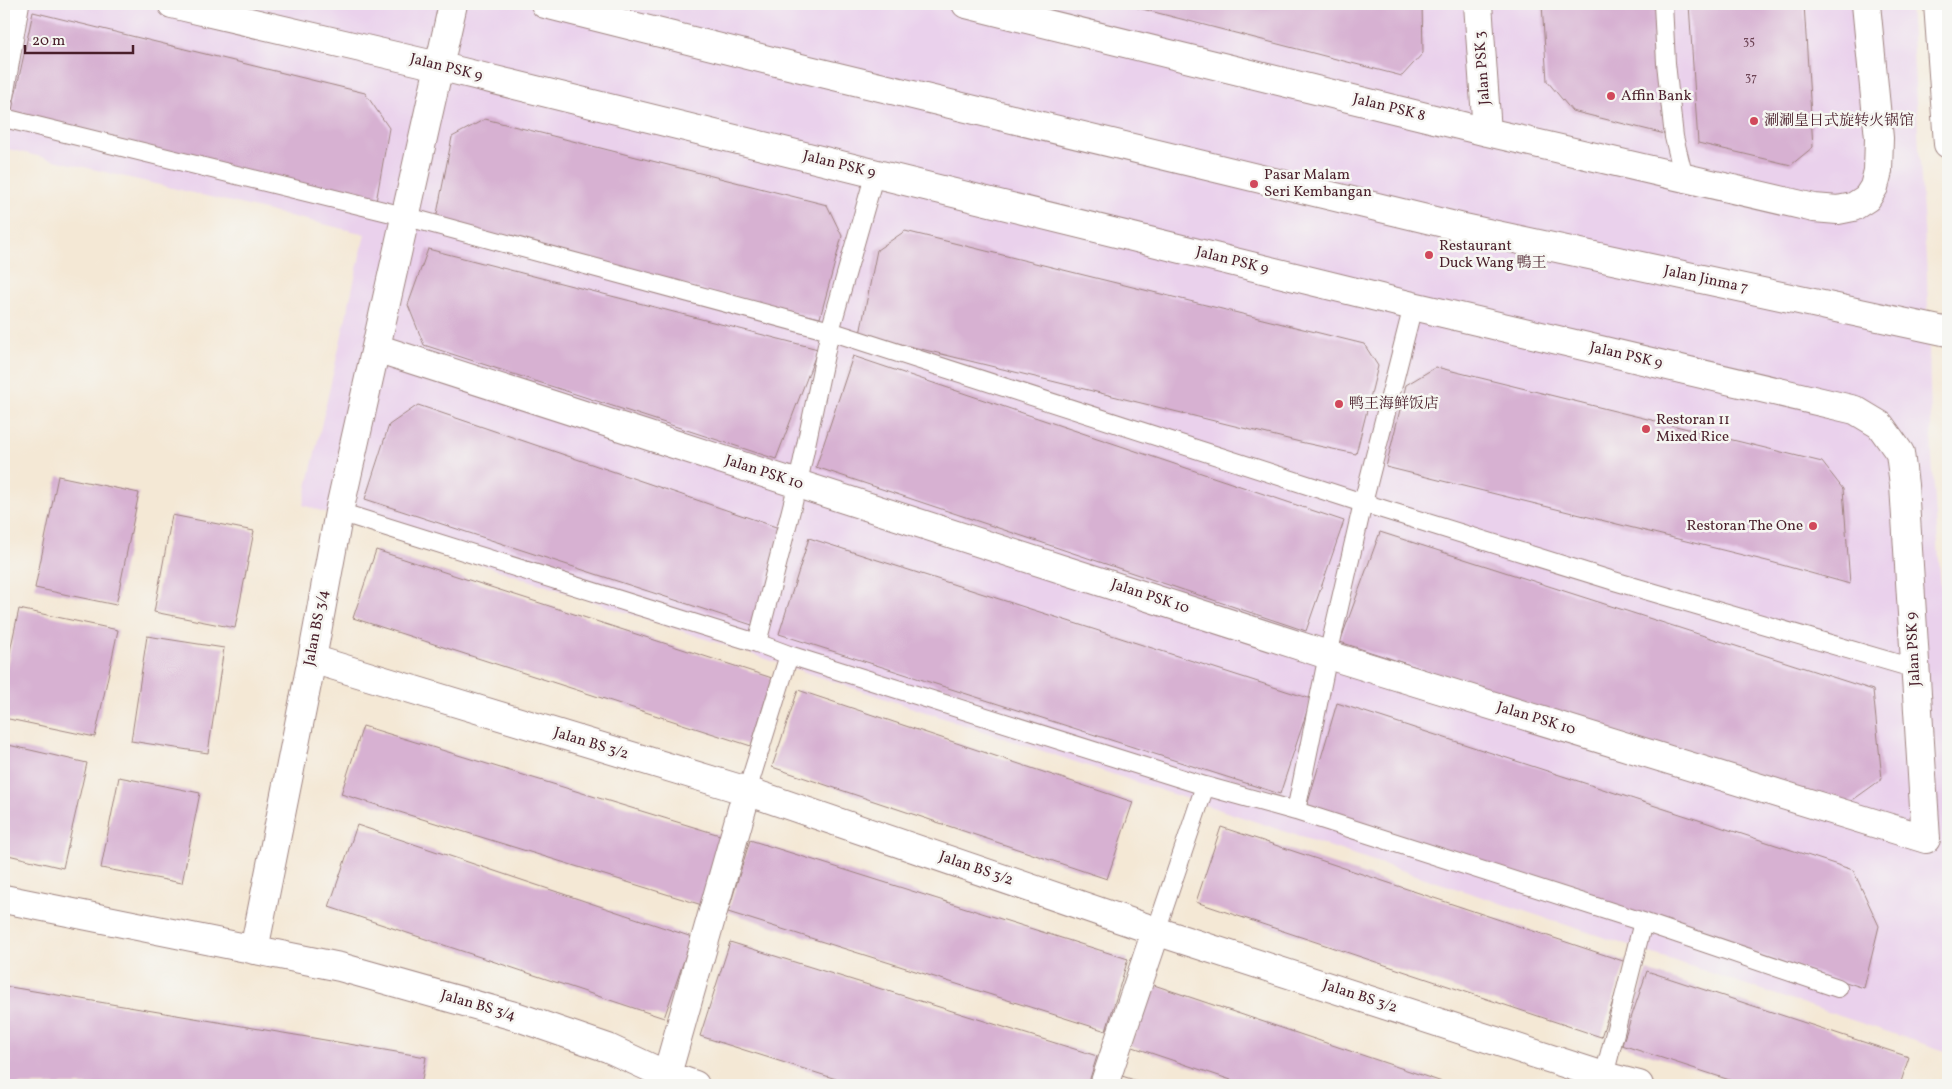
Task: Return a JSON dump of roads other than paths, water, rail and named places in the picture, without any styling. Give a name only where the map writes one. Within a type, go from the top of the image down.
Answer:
[{"type":"street","name":"Jalan PSK 9","points":[[172,4],[438,66],[1413,306],[1855,410],[1880,425],[1900,453],[1904,485],[1926,839]]},
{"type":"street","name":"Jalan BS 3/4","points":[[254,950],[339,512],[453,4]]},
{"type":"street","name":"Jalan Jinma 7","points":[[545,4],[776,62],[1464,228],[1948,332]]},
{"type":"street","name":"Jalan PSK 8","points":[[966,4],[1487,132],[1814,208],[1838,210],[1854,207],[1867,198],[1874,187],[1880,155],[1866,4]]},
{"type":"street","name":"Jalan PSK 3","points":[[1478,4],[1487,132]]},
{"type":"street","points":[[1938,4],[1948,144]]},
{"type":"street","name":"Jalan PSK 10","points":[[376,348],[1328,655],[1926,839]]},
{"type":"street","name":"Jalan BS 3/2","points":[[312,659],[747,791],[1156,931],[1617,1081]]},
{"type":"street","points":[[665,1080],[747,791]]},
{"type":"street","name":"Jalan BS 3/4","points":[[4,899],[340,967],[518,1017],[608,1048],[665,1080],[695,1085]]},
{"type":"street","points":[[1104,1085],[1156,931]]},
{"type":"lane","points":[[4,97],[20,4]]},
{"type":"lane","points":[[1663,4],[1666,62],[1674,137],[1684,178]]},
{"type":"lane","points":[[4,118],[404,216],[830,331],[1363,503],[1614,581],[1916,669]]},
{"type":"lane","points":[[757,643],[798,483],[830,331],[875,174]]},
{"type":"lane","points":[[1296,811],[1328,655],[1363,503],[1413,306]]},
{"type":"lane","points":[[339,512],[1205,786],[1296,811],[1643,922],[1838,988]]},
{"type":"lane","points":[[747,791],[789,654]]},
{"type":"lane","points":[[1156,931],[1205,786]]},
{"type":"lane","points":[[1617,1081],[1643,922]]},
{"type":"place","name":"Affin Bank","points":[[1611,96]]},
{"type":"place","name":"涮涮皇日式旋转火锅馆","points":[[1754,121]]},
{"type":"place","name":"Pasar Malam Seri Kembangan","points":[[1254,184]]},
{"type":"place","name":"Restaurant Duck Wang 鴨王","points":[[1429,255]]},
{"type":"place","name":"鸭王海鲜饭店","points":[[1339,404]]},
{"type":"place","name":"Restoran 11 Mixed Rice","points":[[1646,429]]},
{"type":"place","name":"Restoran The One","points":[[1813,526]]}]
